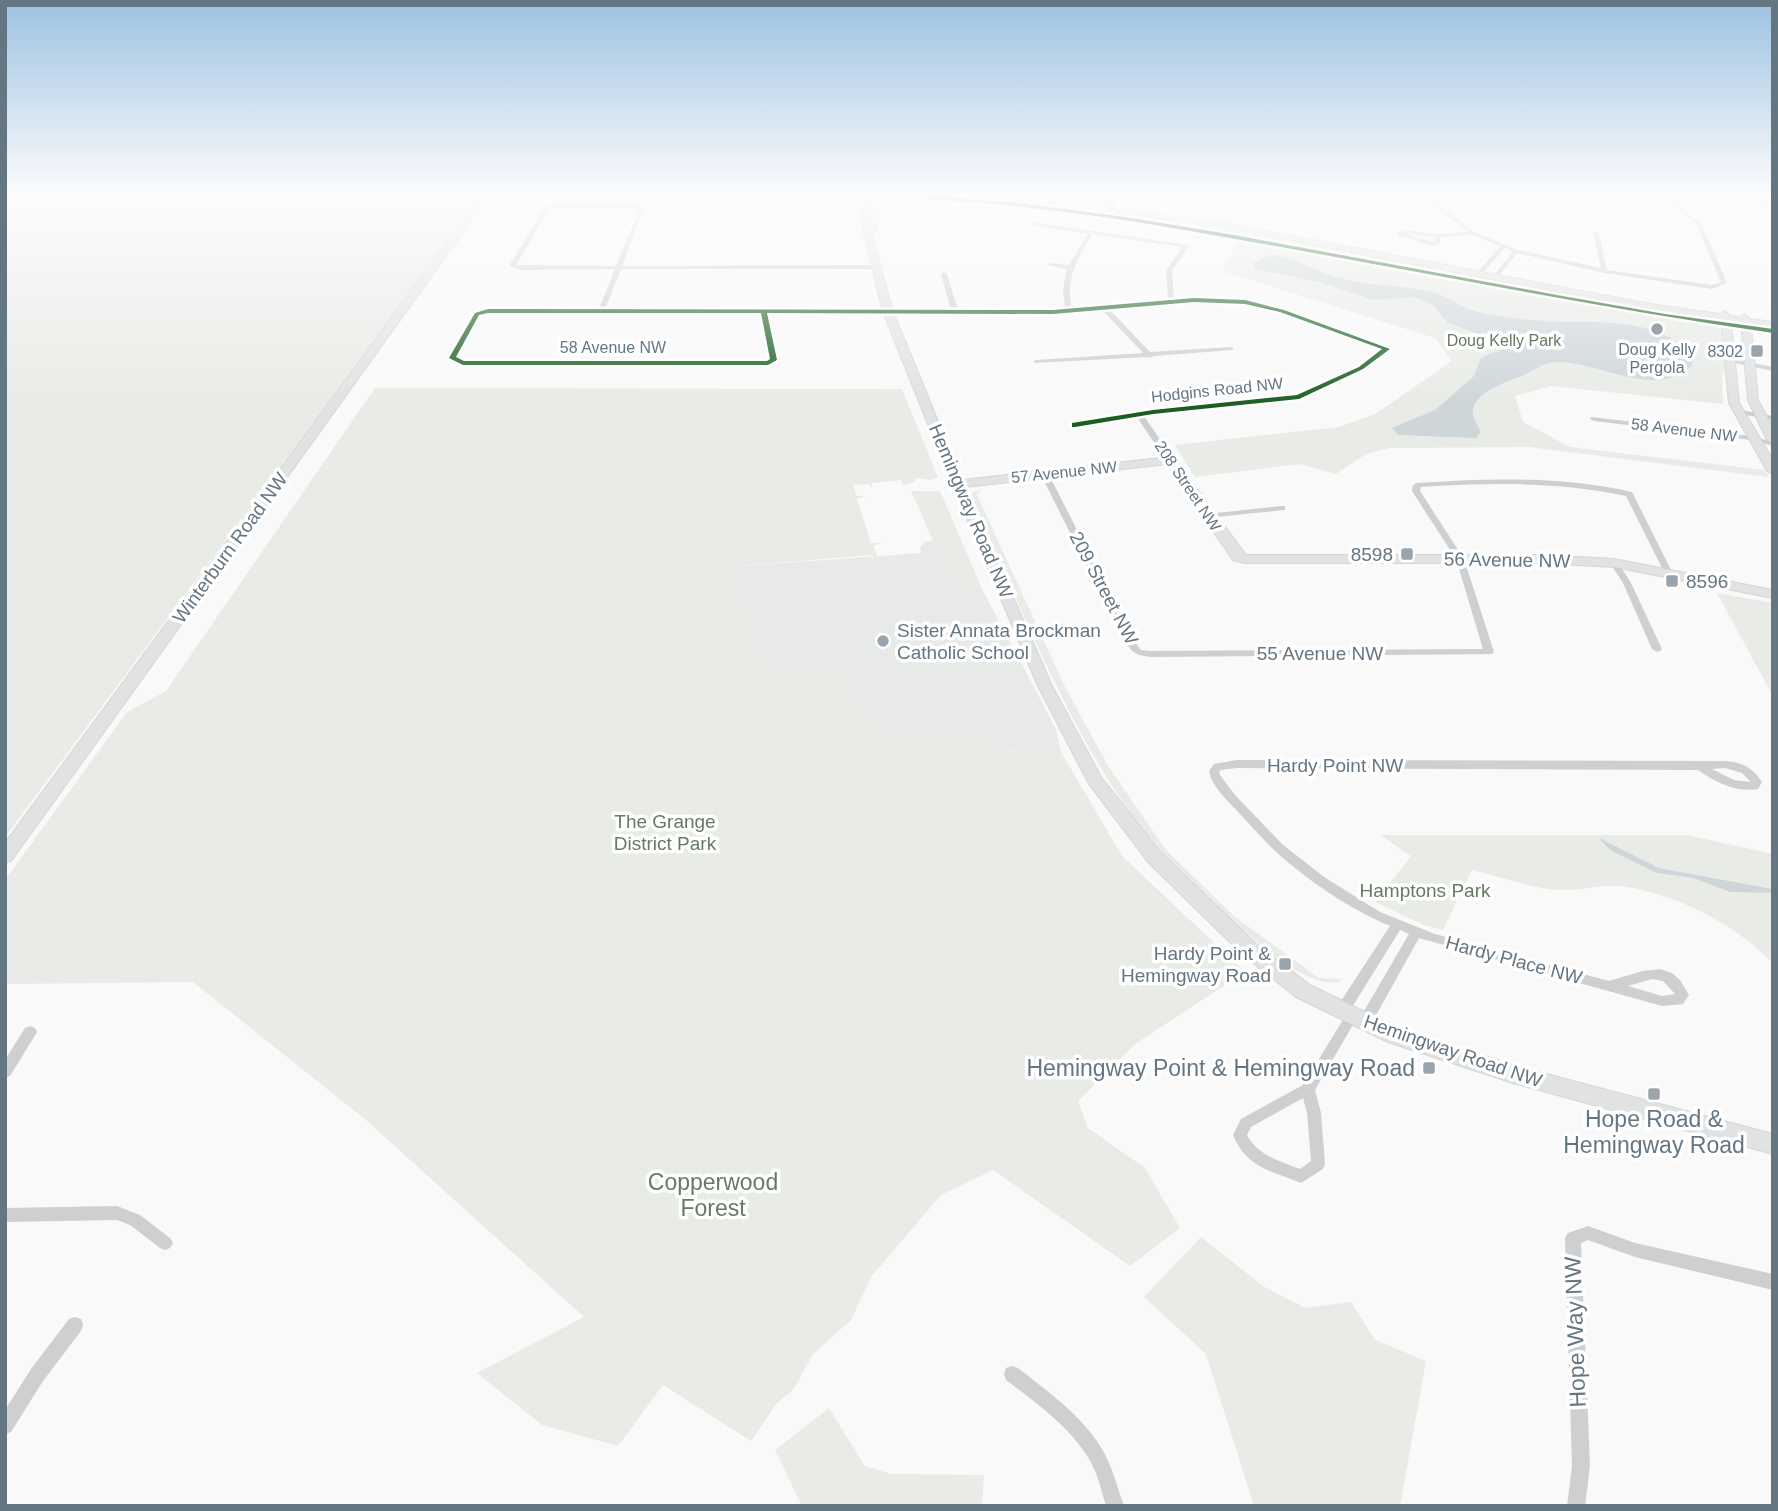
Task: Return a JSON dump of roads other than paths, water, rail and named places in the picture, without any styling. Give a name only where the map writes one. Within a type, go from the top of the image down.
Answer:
[{"type":"street","name":"Winterburn Road NW","points":[[5,856],[436,266]]},
{"type":"street","points":[[512,266],[876,268]]},
{"type":"street","points":[[1054,266],[1069,267],[1064,287],[1069,311]]},
{"type":"street","points":[[1171,303],[1169,271],[1173,266]]},
{"type":"street","points":[[1435,266],[1773,323]]},
{"type":"street","points":[[1479,274],[1487,266]]},
{"type":"street","points":[[1496,277],[1505,266]]},
{"type":"street","points":[[1580,266],[1712,287],[1724,283],[1716,266]]},
{"type":"street","points":[[1603,266],[1604,271]]},
{"type":"street","points":[[601,311],[617,268]]},
{"type":"street","name":"Hemingway Road NW","points":[[876,268],[888,312],[958,484],[1045,685],[1095,780],[1154,857],[1249,948],[1303,991],[1395,1036],[1513,1074],[1773,1144]]},
{"type":"street","points":[[944,274],[956,312]]},
{"type":"street","name":"Hodgins Road NW","points":[[453,358],[477,314],[488,311],[1069,311],[1219,300],[1258,304],[1387,349],[1361,368],[1299,397],[1139,414],[1075,425]]},
{"type":"street","points":[[1105,309],[1150,356]]},
{"type":"street","name":"58 Avenue NW","points":[[453,358],[463,363],[768,363],[774,360],[764,312]]},
{"type":"street","points":[[1726,317],[1732,362],[1730,380],[1738,411],[1751,438],[1773,471]]},
{"type":"street","points":[[1745,319],[1750,365],[1749,384],[1758,414],[1773,442]]},
{"type":"street","points":[[1036,362],[1230,349]]},
{"type":"street","points":[[1732,362],[1773,369]]},
{"type":"street","points":[[1738,411],[1773,418]]},
{"type":"street","name":"208 Street NW","points":[[1139,414],[1207,516],[1238,557]]},
{"type":"street","name":"58 Avenue NW","points":[[1594,419],[1773,442]]},
{"type":"street","name":"57 Avenue NW","points":[[958,484],[1170,460]]},
{"type":"street","name":"209 Street NW","points":[[1045,475],[1129,642],[1138,652],[1151,654]]},
{"type":"street","points":[[1460,559],[1416,491],[1417,485],[1474,482],[1531,484],[1613,490],[1629,494],[1668,572]]},
{"type":"street","points":[[1207,516],[1282,508]]},
{"type":"street","name":"56 Avenue NW","points":[[1238,557],[1614,563],[1773,594]]},
{"type":"street","name":"55 Avenue NW","points":[[1151,654],[1489,652],[1460,559]]},
{"type":"street","points":[[1614,563],[1627,583],[1657,649]]},
{"type":"street","name":"Hardy Point NW","points":[[1417,931],[1376,915],[1320,880],[1278,847],[1231,798],[1214,771],[1218,767],[1237,764],[1700,766]]},
{"type":"street","points":[[1353,1016],[1398,923]]},
{"type":"street","points":[[1307,1089],[1314,1113],[1318,1164],[1301,1176],[1263,1161],[1242,1143],[1240,1135],[1246,1123],[1307,1089],[1353,1016],[1417,931]]},
{"type":"street","name":"Hardy Place NW","points":[[1417,931],[1662,1001],[1678,1000],[1684,995],[1670,976],[1662,973],[1651,973],[1611,986]]},
{"type":"street","points":[[5,1072],[30,1032]]},
{"type":"street","points":[[5,1214],[117,1213],[135,1220],[165,1243]]},
{"type":"street","name":"Hope Way NW","points":[[1576,1506],[1581,1466],[1573,1238],[1588,1233],[1635,1250],[1773,1282]]},
{"type":"street","points":[[5,1426],[37,1375],[75,1325]]},
{"type":"street","points":[[1012,1374],[1057,1411],[1081,1436],[1103,1466],[1115,1506]]},
{"type":"place","name":"Doug Kelly Pergola","points":[[1657,329]]},
{"type":"place","name":"8302","points":[[1757,351]]},
{"type":"place","name":"8598","points":[[1407,554]]},
{"type":"place","name":"8596","points":[[1672,581]]},
{"type":"place","name":"Sister Annata Brockman Catholic School","points":[[883,641]]},
{"type":"place","name":"Hardy Point & Hemingway Road","points":[[1285,964]]},
{"type":"place","name":"Hemingway Point & Hemingway Road","points":[[1429,1068]]},
{"type":"place","name":"Hope Road & Hemingway Road","points":[[1654,1094]]},
{"type":"park label","name":"Doug Kelly Park","points":[[1504,340]]},
{"type":"park label","name":"The Grange District Park","points":[[665,832]]},
{"type":"park label","name":"Hamptons Park","points":[[1425,890]]},
{"type":"park label","name":"Copperwood Forest","points":[[713,1195]]}]
